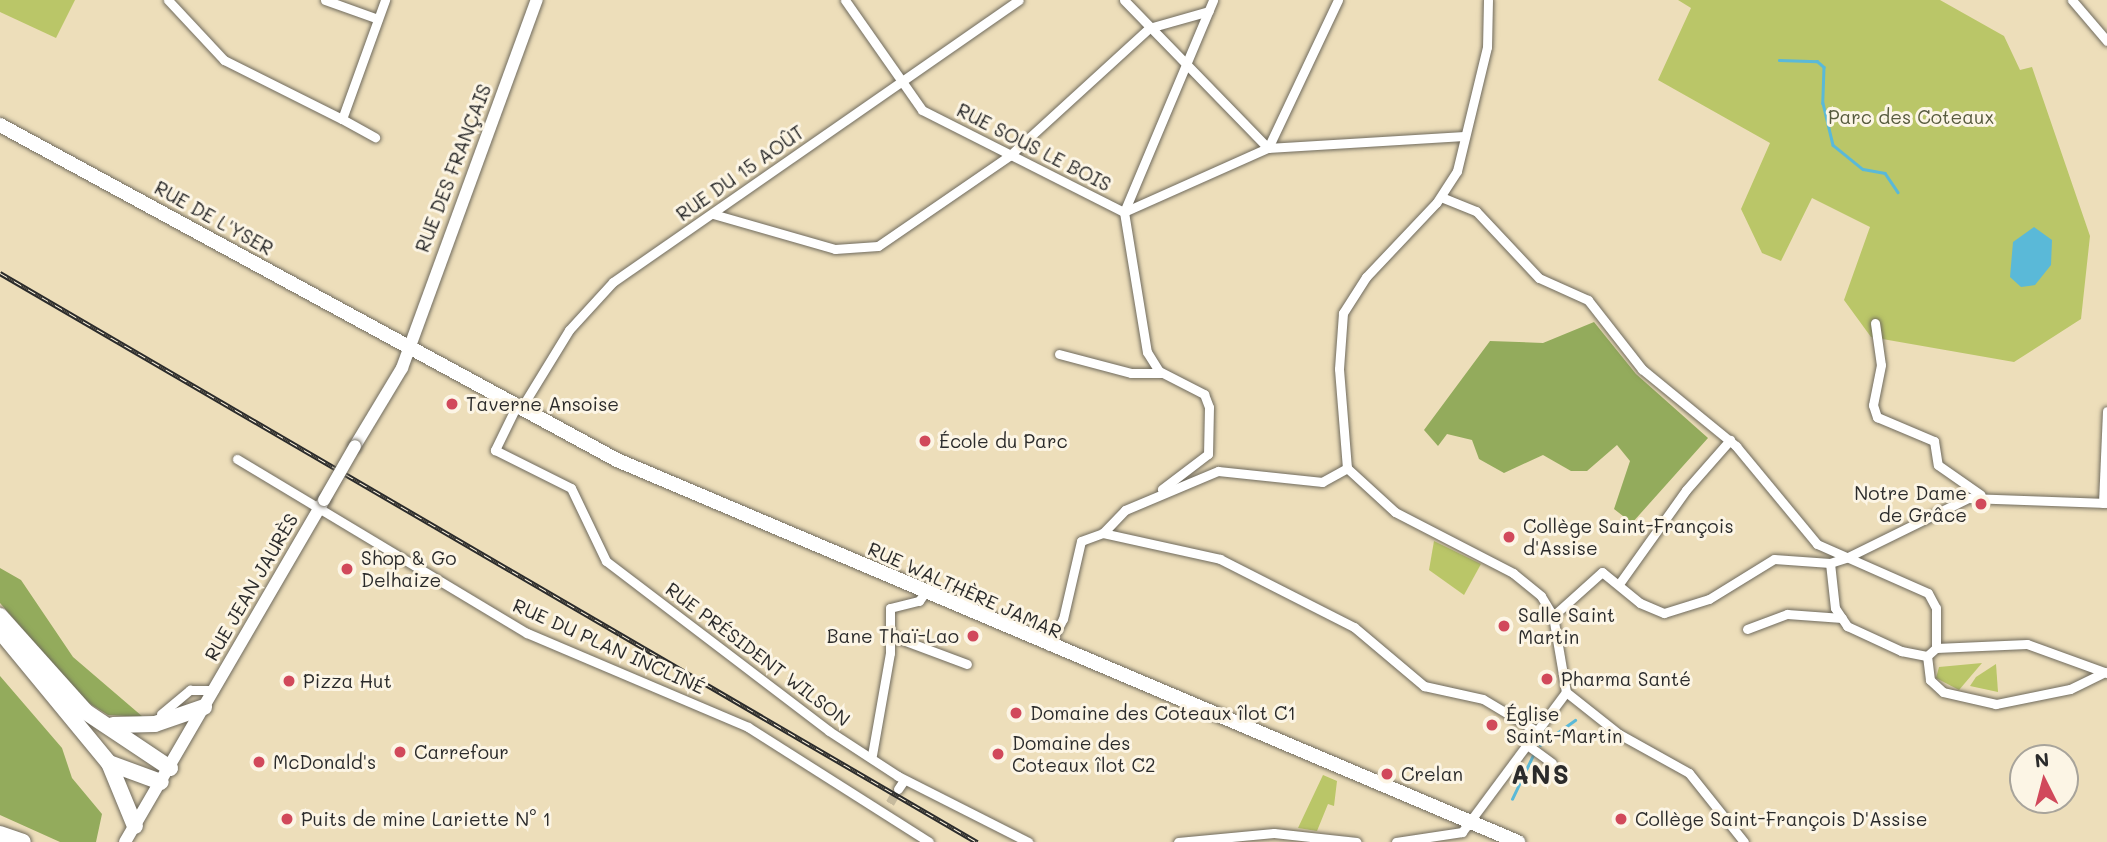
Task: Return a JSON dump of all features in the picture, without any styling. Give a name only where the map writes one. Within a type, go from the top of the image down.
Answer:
[{"type":"highway","points":[[0,616],[71,698],[107,724],[165,775]]},
{"type":"highway","points":[[0,631],[109,763],[135,826]]},
{"type":"highway","points":[[107,724],[155,724],[204,706]]},
{"type":"highway","points":[[109,763],[165,775]]},
{"type":"highway","points":[[0,834],[23,842]]},
{"type":"main road","name":"RUE DES FRANÇAIS","points":[[408,349],[537,0]]},
{"type":"main road","name":"RUE DE L'YSER","points":[[0,125],[408,349]]},
{"type":"main road","name":"RUE WALTHÈRE JAMAR","points":[[408,349],[517,410],[1049,648],[1518,842]]},
{"type":"main road","name":"RUE JEAN JAURÈS","points":[[125,842],[355,446],[408,349]]},
{"type":"street","points":[[168,0],[224,60],[375,137]]},
{"type":"street","points":[[325,0],[377,19]]},
{"type":"street","points":[[342,119],[385,0]]},
{"type":"street","name":"RUE SOUS LE BOIS","points":[[845,0],[904,80],[922,110],[1125,212],[1147,352],[1161,373]]},
{"type":"street","name":"RUE DU 15 AOÛT","points":[[547,471],[495,450],[517,410],[594,301],[1018,0]]},
{"type":"street","points":[[1124,0],[1188,69],[1268,148]]},
{"type":"street","points":[[1125,212],[1188,69],[1213,0]]},
{"type":"street","points":[[1268,148],[1338,0]]},
{"type":"street","points":[[1488,0],[1488,38],[1473,121],[1464,136],[1457,171],[1441,197],[1366,277],[1343,313],[1339,369],[1347,468],[1395,512],[1513,573],[1553,616],[1566,692],[1619,734],[1689,773],[1744,842]]},
{"type":"street","points":[[2072,0],[2107,41]]},
{"type":"street","points":[[713,214],[835,249],[872,248],[898,237],[1009,156],[1149,28],[1209,11]]},
{"type":"street","points":[[1125,212],[1268,148],[1464,136]]},
{"type":"street","points":[[1441,197],[1476,211],[1539,278],[1588,300],[1642,369],[1730,440],[1811,538],[1927,593],[1936,608],[1936,648]]},
{"type":"street","points":[[1875,323],[1881,365],[1873,405],[1877,418],[1934,441],[1938,465],[1981,495]]},
{"type":"street","points":[[1059,355],[1131,373],[1161,373],[1204,394],[1210,432],[1208,454],[1158,492],[1125,510],[1103,533]]},
{"type":"street","points":[[1553,616],[1593,575],[1602,572],[1648,609],[1664,614],[1709,599],[1774,559],[1830,563],[1981,495],[2105,503],[2107,411]]},
{"type":"street","points":[[1619,584],[1686,490],[1730,440]]},
{"type":"street","name":"RUE DU PLAN INCLINÉ","points":[[237,459],[322,503],[527,633],[601,662],[748,727],[887,807],[929,842]]},
{"type":"street","points":[[1158,492],[1218,471],[1322,482],[1347,468]]},
{"type":"street","name":"RUE PRÉSIDENT WILSON","points":[[547,471],[576,494],[606,561],[821,726],[872,755],[904,780],[1028,842]]},
{"type":"street","points":[[1049,648],[1063,619],[1077,550],[1086,537],[1103,533],[1220,559],[1354,627],[1424,686],[1483,699],[1538,732]]},
{"type":"street","points":[[1830,563],[1842,618]]},
{"type":"street","points":[[872,755],[892,636],[892,604],[912,603],[925,592]]},
{"type":"street","points":[[1747,629],[1787,614],[1842,618],[1888,646],[1927,656]]},
{"type":"street","points":[[892,636],[967,664]]},
{"type":"street","points":[[1927,656],[1936,648],[2041,646],[2106,673]]},
{"type":"street","points":[[1927,656],[1930,680],[1943,692],[1996,704],[2070,690],[2106,673]]},
{"type":"street","points":[[162,714],[190,691],[214,690]]},
{"type":"street","points":[[1396,842],[1459,834],[1566,692]]},
{"type":"street","points":[[1526,744],[1552,763]]},
{"type":"street","points":[[898,789],[904,780]]},
{"type":"street","points":[[1178,842],[1274,833],[1357,842]]},
{"type":"green space","points":[[0,0],[75,0],[56,38],[0,12]]},
{"type":"green space","name":"Parc des Coteaux","points":[[1678,0],[1940,0],[2004,36],[2020,70],[2032,67],[2090,236],[2081,319],[2014,362],[1871,337],[1844,300],[1870,227],[1812,198],[1781,261],[1762,253],[1741,209],[1770,143],[1658,80],[1691,8]]},
{"type":"green space","points":[[1594,322],[1636,374],[1708,438],[1632,523],[1614,509],[1630,461],[1617,445],[1587,471],[1571,471],[1543,455],[1504,473],[1479,459],[1472,440],[1447,434],[1438,446],[1424,430],[1490,341],[1543,343]]},
{"type":"green space","points":[[1434,541],[1481,564],[1464,595],[1429,570]]},
{"type":"green space","points":[[0,568],[21,580],[73,657],[143,717],[108,715],[84,700],[0,603]]},
{"type":"green space","points":[[1982,663],[1959,690],[1936,678],[1939,667]]},
{"type":"green space","points":[[1996,664],[1998,692],[1970,686],[1976,677]]},
{"type":"green space","points":[[0,676],[62,748],[72,778],[102,814],[96,842],[60,842],[0,815]]},
{"type":"green space","points":[[1323,775],[1337,781],[1334,806],[1328,804],[1317,831],[1298,828]]},
{"type":"water","points":[[2034,227],[2052,240],[2051,265],[2035,285],[2021,287],[2010,277],[2013,242]]},
{"type":"waterway","points":[[1779,60],[1817,61],[1824,67],[1823,103],[1833,145],[1863,169],[1885,173],[1898,192]]},
{"type":"waterway","points":[[1540,745],[1575,720]]},
{"type":"waterway","points":[[1512,799],[1534,753]]},
{"type":"tunnel","points":[[890,803],[898,789]]},
{"type":"railway","points":[[0,273],[977,842]]},
{"type":"place","name":"Taverne Ansoise","points":[[452,404]]},
{"type":"place","name":"École du Parc","points":[[925,441]]},
{"type":"place","name":"Notre Dame de Grâce","points":[[1981,504]]},
{"type":"place","name":"Collège Saint-François d'Assise","points":[[1509,537]]},
{"type":"place","name":"Shop & Go Delhaize","points":[[347,569]]},
{"type":"place","name":"Salle Saint Martin","points":[[1504,626]]},
{"type":"place","name":"Bane Thaï-Lao","points":[[973,636]]},
{"type":"place","name":"Pharma Santé","points":[[1547,679]]},
{"type":"place","name":"Pizza Hut","points":[[289,681]]},
{"type":"place","name":"Domaine des Coteaux îlot C1","points":[[1016,713]]},
{"type":"place","name":"Église Saint-Martin","points":[[1492,725]]},
{"type":"place","name":"Carrefour","points":[[400,752]]},
{"type":"place","name":"Domaine des Coteaux îlot C2","points":[[998,754]]},
{"type":"place","name":"McDonald's","points":[[259,762]]},
{"type":"place","name":"Crelan","points":[[1387,774]]},
{"type":"place","name":"Puits de mine Lariette N° 1","points":[[287,819]]},
{"type":"place","name":"Collège Saint-François D'Assise","points":[[1621,819]]},
{"type":"district","name":"ANS","points":[[1541,775]]}]
